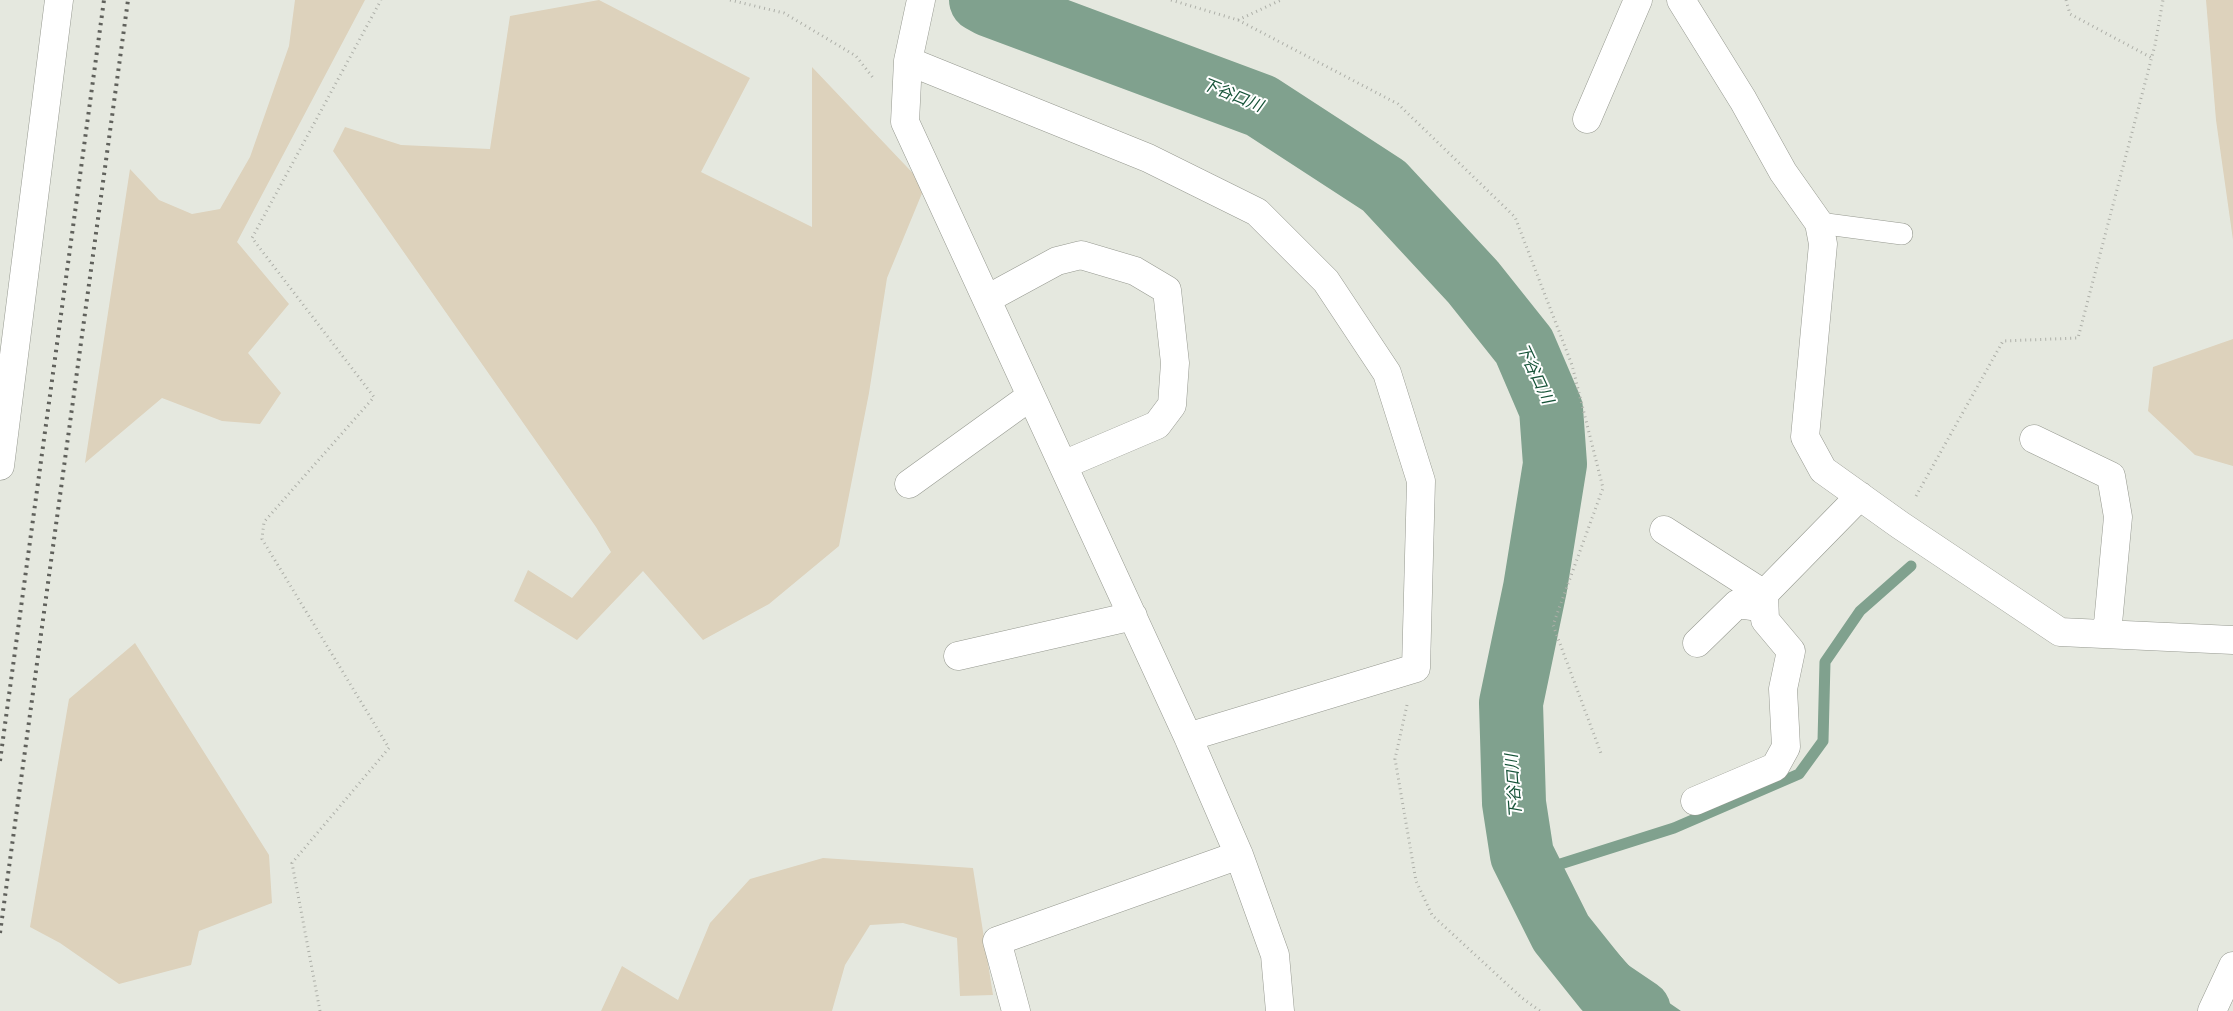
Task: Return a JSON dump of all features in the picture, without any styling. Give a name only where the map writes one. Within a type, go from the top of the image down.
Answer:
[{"type":"street","points":[[0,466],[59,0]]},
{"type":"street","points":[[922,0],[908,61],[905,122],[1133,616],[1239,855],[1275,955],[1280,1011]]},
{"type":"street","points":[[1587,119],[1638,0]]},
{"type":"street","points":[[1681,0],[1743,100],[1784,172],[1819,223],[1823,244],[1805,437],[1823,470],[1900,525],[2060,632],[2233,640]]},
{"type":"street","points":[[908,61],[1148,158],[1257,212],[1326,281],[1388,373],[1421,481],[1416,668],[1188,737]]},
{"type":"street","points":[[986,299],[1057,261],[1081,255],[1135,271],[1167,290],[1175,362],[1172,406],[1157,425],[1063,465]]},
{"type":"street","points":[[909,484],[1031,396]]},
{"type":"street","points":[[2034,439],[2111,476],[2118,518],[2107,634]]},
{"type":"street","points":[[1697,643],[1737,604],[1764,601],[1860,496]]},
{"type":"street","points":[[1664,530],[1764,601],[1766,620],[1791,651],[1783,689],[1786,747],[1775,767],[1695,801]]},
{"type":"street","points":[[958,656],[1133,616]]},
{"type":"street","points":[[1016,1011],[997,941],[1239,855]]},
{"type":"street","points":[[2212,1011],[2233,966]]},
{"type":"lane","points":[[1819,223],[1902,234]]},
{"type":"path","points":[[320,1011],[292,863],[389,748],[262,539],[264,522],[374,397],[252,238],[381,0]]},
{"type":"path","points":[[730,0],[784,13],[856,56],[905,122]]},
{"type":"path","points":[[1171,0],[1238,20],[1398,104],[1515,217],[1572,365],[1603,488],[1553,625],[1602,756]]},
{"type":"path","points":[[1238,20],[1281,0]]},
{"type":"path","points":[[2066,0],[2070,14],[2152,58]]},
{"type":"path","points":[[1900,525],[2003,341],[2078,338],[2152,58],[2163,0]]},
{"type":"path","points":[[1416,668],[1395,759],[1416,881],[1432,915],[1522,998],[1540,1011]]},
{"type":"shaded area","points":[[295,0],[365,0],[237,242],[289,304],[248,353],[281,393],[260,424],[222,421],[162,398],[85,463],[130,169],[159,200],[192,214],[220,209],[250,157],[289,46]]},
{"type":"shaded area","points":[[599,0],[750,78],[701,172],[812,227],[812,67],[925,186],[887,278],[869,393],[839,546],[769,604],[703,640],[643,571],[577,640],[514,601],[528,570],[572,598],[611,552],[596,527],[333,151],[345,127],[401,145],[490,149],[510,16]]},
{"type":"shaded area","points":[[2206,0],[2233,0],[2233,240],[2216,120]]},
{"type":"shaded area","points":[[2233,339],[2233,466],[2195,455],[2148,411],[2153,367]]},
{"type":"shaded area","points":[[135,643],[269,855],[272,903],[199,931],[191,965],[119,984],[60,943],[30,927],[69,699]]},
{"type":"shaded area","points":[[823,858],[973,868],[993,995],[960,996],[957,938],[903,923],[870,925],[845,965],[832,1011],[601,1011],[622,966],[678,1000],[710,923],[750,879]]},
{"type":"shaded area","points":[[1557,886],[1652,991],[1681,1011],[1638,1011]]},
{"type":"waterway","name":"下谷口川","points":[[981,0],[1261,106],[1384,186],[1473,282],[1524,346],[1551,409],[1555,464],[1535,588],[1511,703],[1514,803],[1522,855],[1561,933],[1605,988],[1639,1011]]},
{"type":"waterway","points":[[1532,873],[1674,828],[1799,774],[1823,741],[1825,662],[1860,611],[1911,566]]},
{"type":"railway","points":[[0,761],[104,0]]},
{"type":"railway","points":[[0,933],[128,0]]}]
